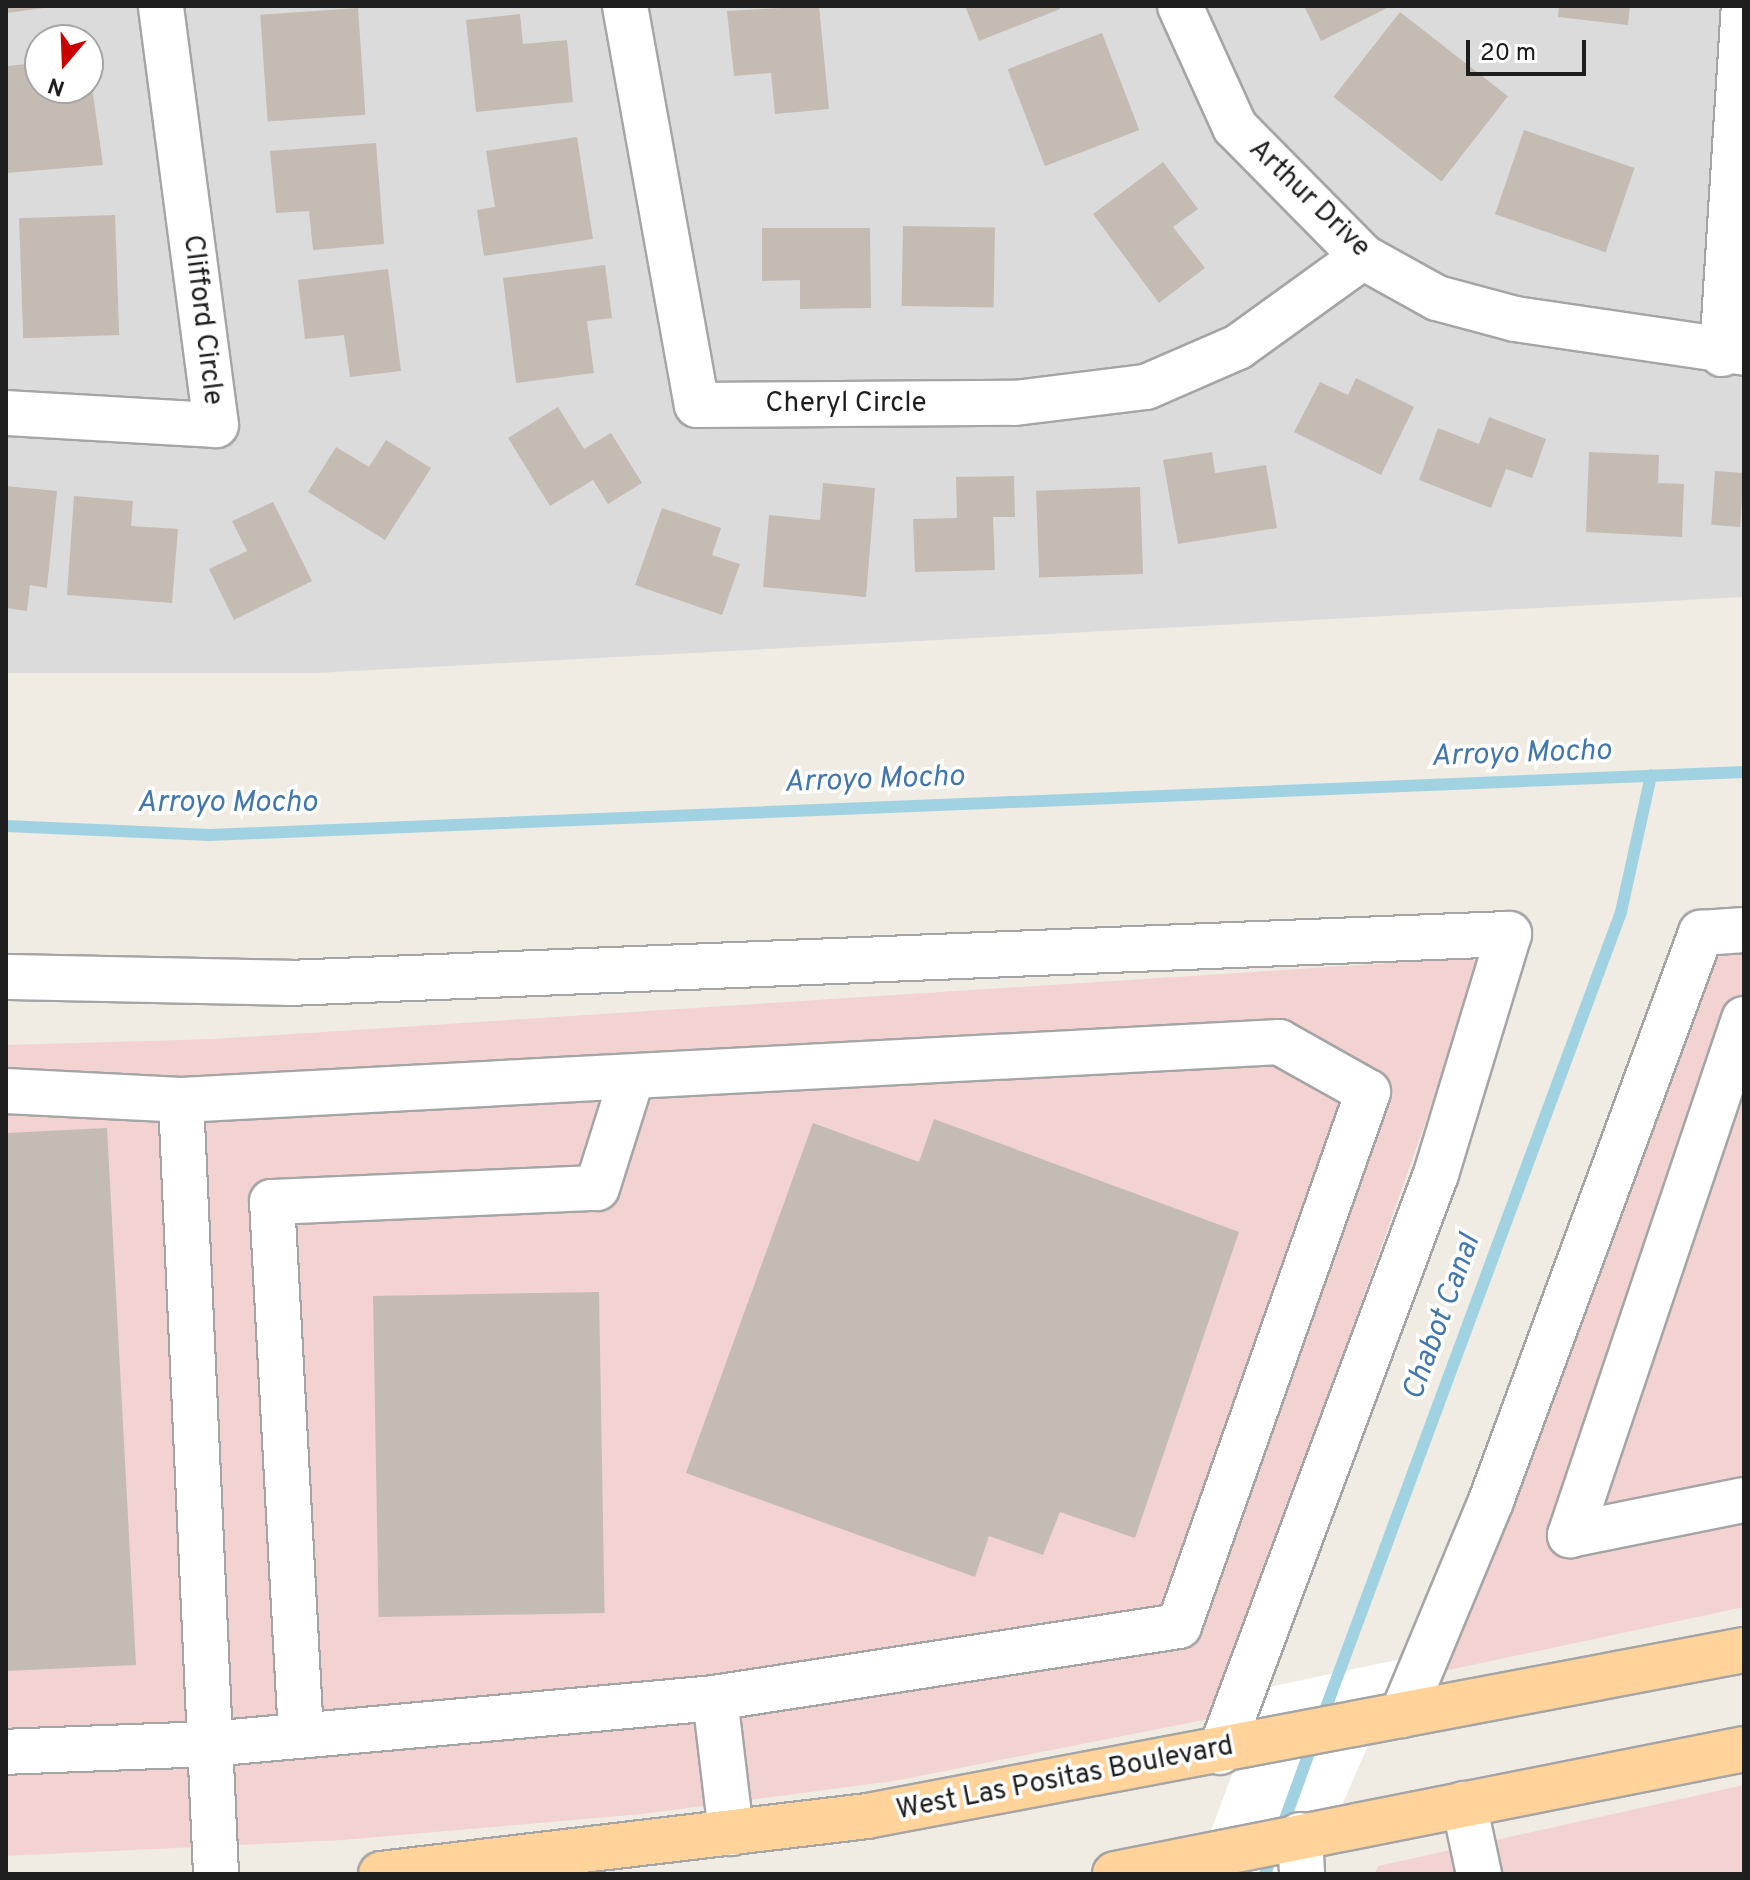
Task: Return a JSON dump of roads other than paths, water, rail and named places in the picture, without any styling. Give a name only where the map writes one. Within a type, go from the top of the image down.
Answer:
[{"type":"main road","name":"West Las Positas Boulevard","points":[[381,1874],[731,1833],[1232,1749],[1744,1650]]},
{"type":"main road","points":[[1115,1874],[1301,1855],[1464,1804],[1744,1749]]},
{"type":"street","name":"Clifford Circle","points":[[6,413],[216,425],[161,6]]},
{"type":"street","name":"Cheryl Circle","points":[[625,6],[697,405],[1015,403],[1146,387],[1238,347],[1363,257]]},
{"type":"street","name":"Arthur Drive","points":[[1180,6],[1235,127],[1363,257],[1437,298],[1515,319],[1733,354]]},
{"type":"street","points":[[1733,354],[1744,6]]},
{"type":"street","points":[[1391,1717],[1491,1501],[1701,933],[1744,930]]},
{"type":"street","points":[[6,977],[288,983],[1509,934],[1436,1174],[1232,1749]]},
{"type":"street","points":[[1744,1019],[1570,1535],[1744,1500]]},
{"type":"street","points":[[6,1091],[181,1100],[631,1080],[1279,1042],[1368,1092],[1179,1626],[715,1698],[210,1744],[6,1752]]},
{"type":"street","points":[[301,1735],[272,1202],[597,1188],[631,1080]]},
{"type":"street","points":[[181,1100],[216,1874]]},
{"type":"street","points":[[715,1698],[731,1833]]},
{"type":"street","points":[[1464,1804],[1479,1874]]},
{"type":"waterway","name":"Arroyo Mocho","points":[[6,826],[210,835],[1744,772]]},
{"type":"waterway","name":"Chabot Canal","points":[[1321,1721],[1621,912],[1651,775]]},
{"type":"waterway","name":"Chabot Canal","points":[[1280,1833],[1313,1742]]},
{"type":"waterway","name":"Chabot Canal","points":[[1265,1874],[1274,1851]]}]
